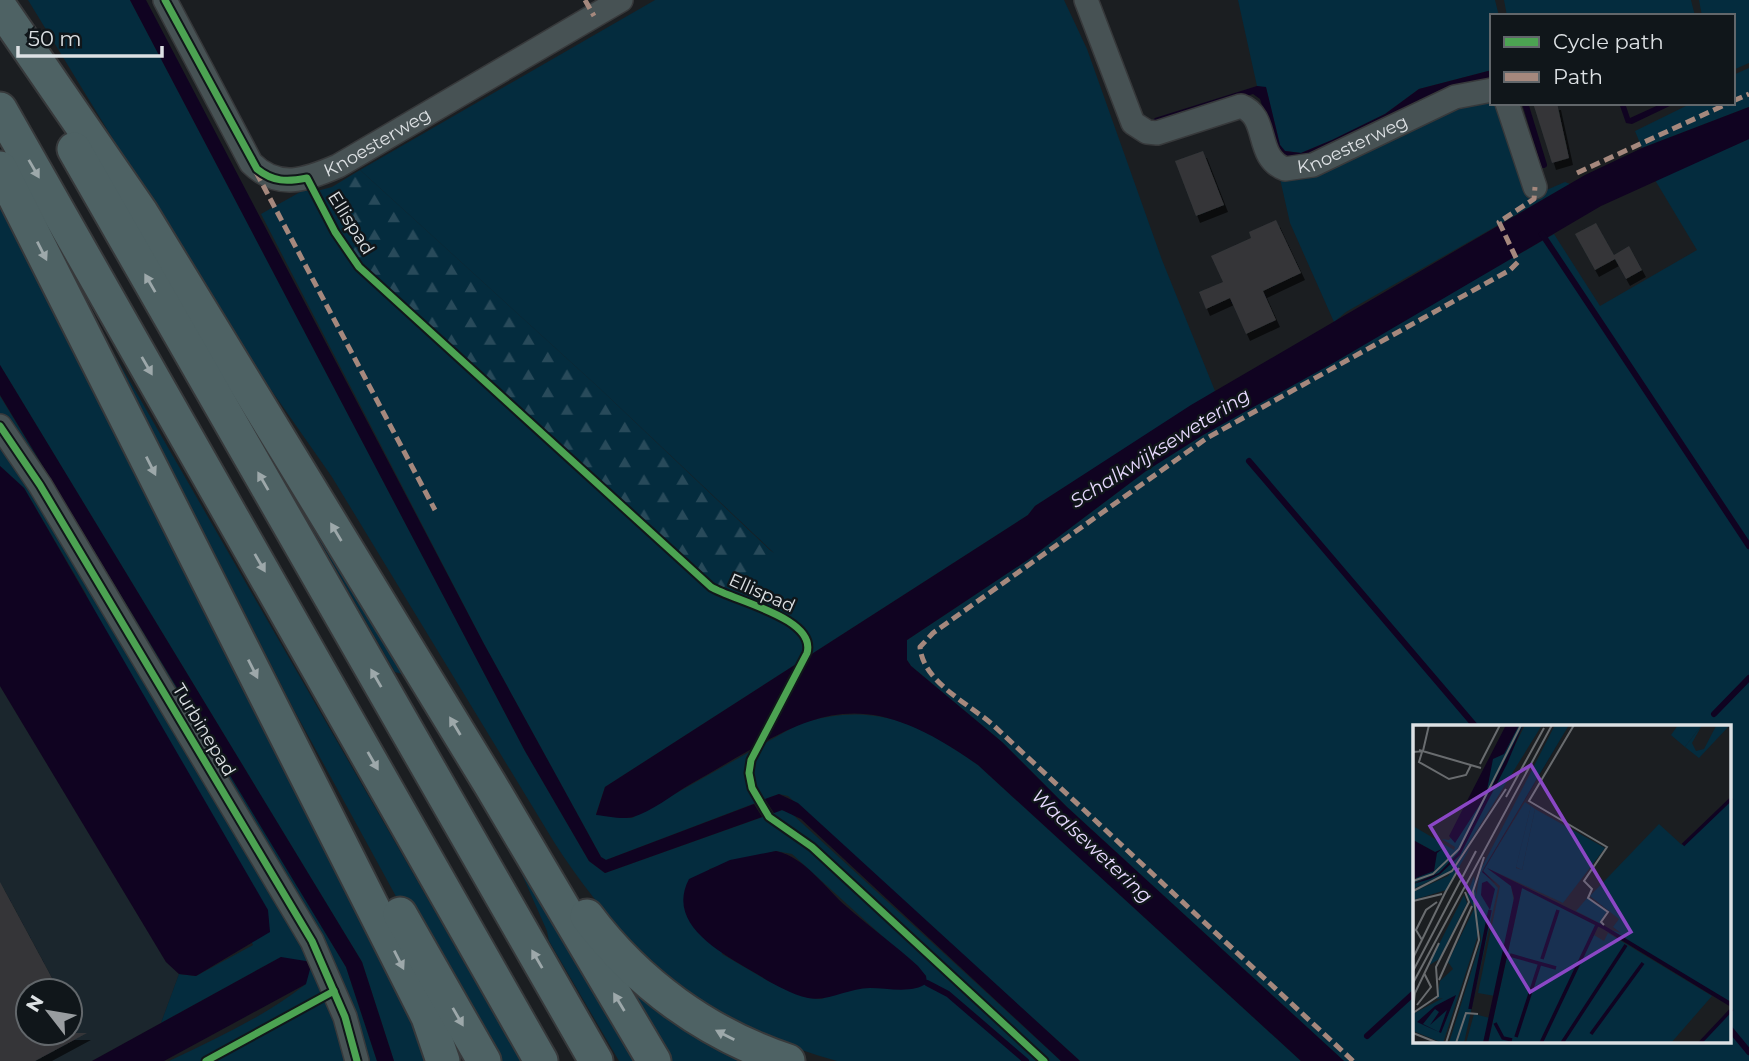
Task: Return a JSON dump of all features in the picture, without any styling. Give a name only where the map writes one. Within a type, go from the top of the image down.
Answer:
[{"type":"highway","points":[[0,7],[141,212],[490,785],[654,1061]]},
{"type":"highway","points":[[0,20],[596,1061]]},
{"type":"highway","points":[[0,109],[541,1061]]},
{"type":"highway","points":[[0,168],[428,1017],[443,1061]]},
{"type":"highway","points":[[270,702],[352,830],[484,1061]]},
{"type":"highway","points":[[490,785],[601,934],[652,986],[703,1023],[755,1050],[788,1061]]},
{"type":"street","name":"Knoesterweg","points":[[165,0],[251,163],[270,178],[284,181],[307,178],[338,166],[621,0]]},
{"type":"street","name":"Knoesterweg","points":[[1086,0],[1133,123],[1147,132],[1157,133],[1241,106],[1257,119],[1267,155],[1285,169],[1313,164],[1455,97],[1490,90]]},
{"type":"street","points":[[1508,105],[1535,187]]},
{"type":"street","name":"Turbinepad","points":[[0,426],[40,485],[312,941],[345,1017],[357,1061]]},
{"type":"shaded area","points":[[0,686],[166,962],[179,974],[161,1023],[92,1061],[0,1061]]},
{"type":"green space","points":[[28,0],[130,0],[525,751],[589,861],[605,873],[782,810],[791,813],[1061,1061],[837,1061],[791,1046],[749,1028],[710,1006],[674,980],[610,917],[554,842],[332,477],[234,337]],"holes":[[[776,851],[792,854],[926,976],[877,988],[853,988],[821,999],[809,998],[770,982],[722,954],[709,869]]]},
{"type":"green space","points":[[655,0],[1064,0],[1087,49],[1162,260],[1215,391],[1035,506],[1028,515],[605,787],[596,814],[632,818],[799,724],[826,717],[850,715],[873,716],[914,727],[935,737],[978,765],[1301,1061],[1080,1061],[788,796],[779,794],[606,860],[601,857],[484,644],[261,214],[302,191],[317,191],[359,260],[467,356],[774,553],[597,386],[360,170]]},
{"type":"green space","points":[[1238,0],[1495,0],[1498,14],[1490,14],[1490,71],[1419,89],[1385,114],[1301,153],[1285,151],[1280,145],[1266,88],[1257,86]]},
{"type":"green space","points":[[1504,0],[1691,0],[1694,14],[1507,14]]},
{"type":"green space","points":[[1699,0],[1749,0],[1749,63],[1735,69],[1735,14],[1702,14]]},
{"type":"green space","points":[[1749,68],[1749,107],[1642,148],[1635,131],[1688,105],[1735,105],[1735,74]]},
{"type":"green space","points":[[1490,97],[1490,105],[1499,105],[1530,197],[1565,182],[1570,184],[1346,312],[1334,322],[1290,223],[1278,170],[1426,113]]},
{"type":"green space","points":[[1749,139],[1749,1061],[1344,1061],[1067,807],[1002,742],[907,660],[907,640],[1029,559],[1146,471],[1203,435],[1554,234],[1600,306],[1697,250],[1655,180]]},
{"type":"green space","points":[[360,170],[597,386],[774,554],[721,589],[358,260],[317,191],[332,187]]},
{"type":"green space","points":[[25,199],[521,1061],[491,1061],[410,922],[293,708],[208,541],[77,305]]},
{"type":"green space","points":[[0,206],[384,958],[428,1061],[394,1061],[362,962],[0,365]]},
{"type":"green space","points":[[137,223],[647,1061],[619,1061],[549,941],[517,863],[405,675],[395,672]]},
{"type":"green space","points":[[0,396],[346,967],[377,1061],[169,1061],[257,1017],[306,984],[281,957],[161,1023],[179,974],[196,976],[253,945],[85,592],[24,488],[0,466]]},
{"type":"green space","points":[[599,943],[768,1061],[660,1061]]},
{"type":"water","points":[[130,0],[146,0],[484,644],[601,857],[606,860],[754,804],[762,817],[605,873],[589,861],[525,751]]},
{"type":"water","points":[[1490,71],[1490,79],[1439,92],[1419,100],[1395,120],[1302,160],[1279,158],[1260,99],[1253,94],[1149,124],[1155,118],[1257,86],[1266,87],[1280,145],[1285,151],[1301,153],[1385,114],[1419,89]]},
{"type":"water","points":[[1620,105],[1626,105],[1630,118],[1659,105],[1672,105],[1632,124],[1626,123]]},
{"type":"water","points":[[1749,107],[1749,139],[1601,206],[1335,362],[1203,435],[1146,471],[1029,559],[907,640],[907,660],[911,666],[1002,742],[1067,807],[1344,1061],[1301,1061],[978,765],[934,737],[896,721],[862,714],[831,716],[800,725],[767,741],[640,815],[624,818],[596,815],[605,787],[1028,515],[1035,506],[1191,405],[1585,175],[1642,148]]},
{"type":"water","points":[[0,365],[362,962],[394,1061],[377,1061],[346,967],[0,395]]},
{"type":"water","points":[[0,466],[24,488],[268,910],[270,932],[196,976],[179,974],[166,962],[0,686]]},
{"type":"water","points":[[779,794],[798,803],[1080,1061],[1061,1061],[801,819],[782,810],[774,813],[765,799]]},
{"type":"water","points":[[776,851],[806,867],[847,907],[918,966],[926,976],[927,983],[915,988],[870,988],[823,998],[808,998],[770,982],[699,934],[684,909],[684,895],[689,879],[730,860]]},
{"type":"water","points":[[281,957],[312,962],[306,984],[164,1061],[92,1061]]},
{"type":"building","points":[[1534,105],[1557,105],[1569,158],[1552,163]]},
{"type":"building","points":[[1203,151],[1224,205],[1196,216],[1175,161]]},
{"type":"building","points":[[1276,220],[1301,273],[1263,291],[1276,320],[1246,334],[1230,298],[1206,309],[1199,292],[1223,282],[1211,256],[1251,238],[1249,232]]},
{"type":"building","points":[[1596,223],[1614,255],[1629,246],[1642,270],[1626,279],[1615,259],[1595,270],[1575,234]]},
{"type":"building","points":[[0,882],[51,977],[14,977],[14,1047],[61,1047],[35,1061],[0,1061]]},
{"type":"waterway","points":[[1526,105],[1544,165]]},
{"type":"waterway","points":[[1542,234],[1749,546]]},
{"type":"waterway","points":[[1249,461],[1474,725]]},
{"type":"waterway","points":[[1714,714],[1749,678]]},
{"type":"waterway","points":[[927,983],[948,994],[1026,1061]]},
{"type":"waterway","points":[[1367,1036],[1413,994]]},
{"type":"waterway","points":[[1732,1031],[1749,1052]]},
{"type":"marked path","points":[[585,0],[594,16]]},
{"type":"marked path","points":[[1735,100],[1749,94]]},
{"type":"marked path","points":[[1577,173],[1725,105]]},
{"type":"marked path","points":[[256,172],[435,510]]},
{"type":"marked path","points":[[1353,1061],[993,725],[948,691],[929,671],[920,647],[933,633],[1207,438],[1510,270],[1518,262],[1499,222],[1534,199],[1535,187]]},
{"type":"cycle path","name":"Ellispad","points":[[165,0],[257,169],[280,180],[307,178],[335,232],[359,267],[711,587],[771,612],[799,630],[807,641],[807,653],[751,760],[749,773],[752,788],[769,817],[812,847],[1044,1061]]},
{"type":"cycle path","points":[[0,426],[40,485],[312,941],[345,1017],[357,1061]]},
{"type":"cycle path","points":[[206,1061],[334,991]]},
{"type":"water label","name":"Schalkwijksewetering","points":[[1160,448]]},
{"type":"water label","name":"Waalsewetering","points":[[1092,846]]}]
